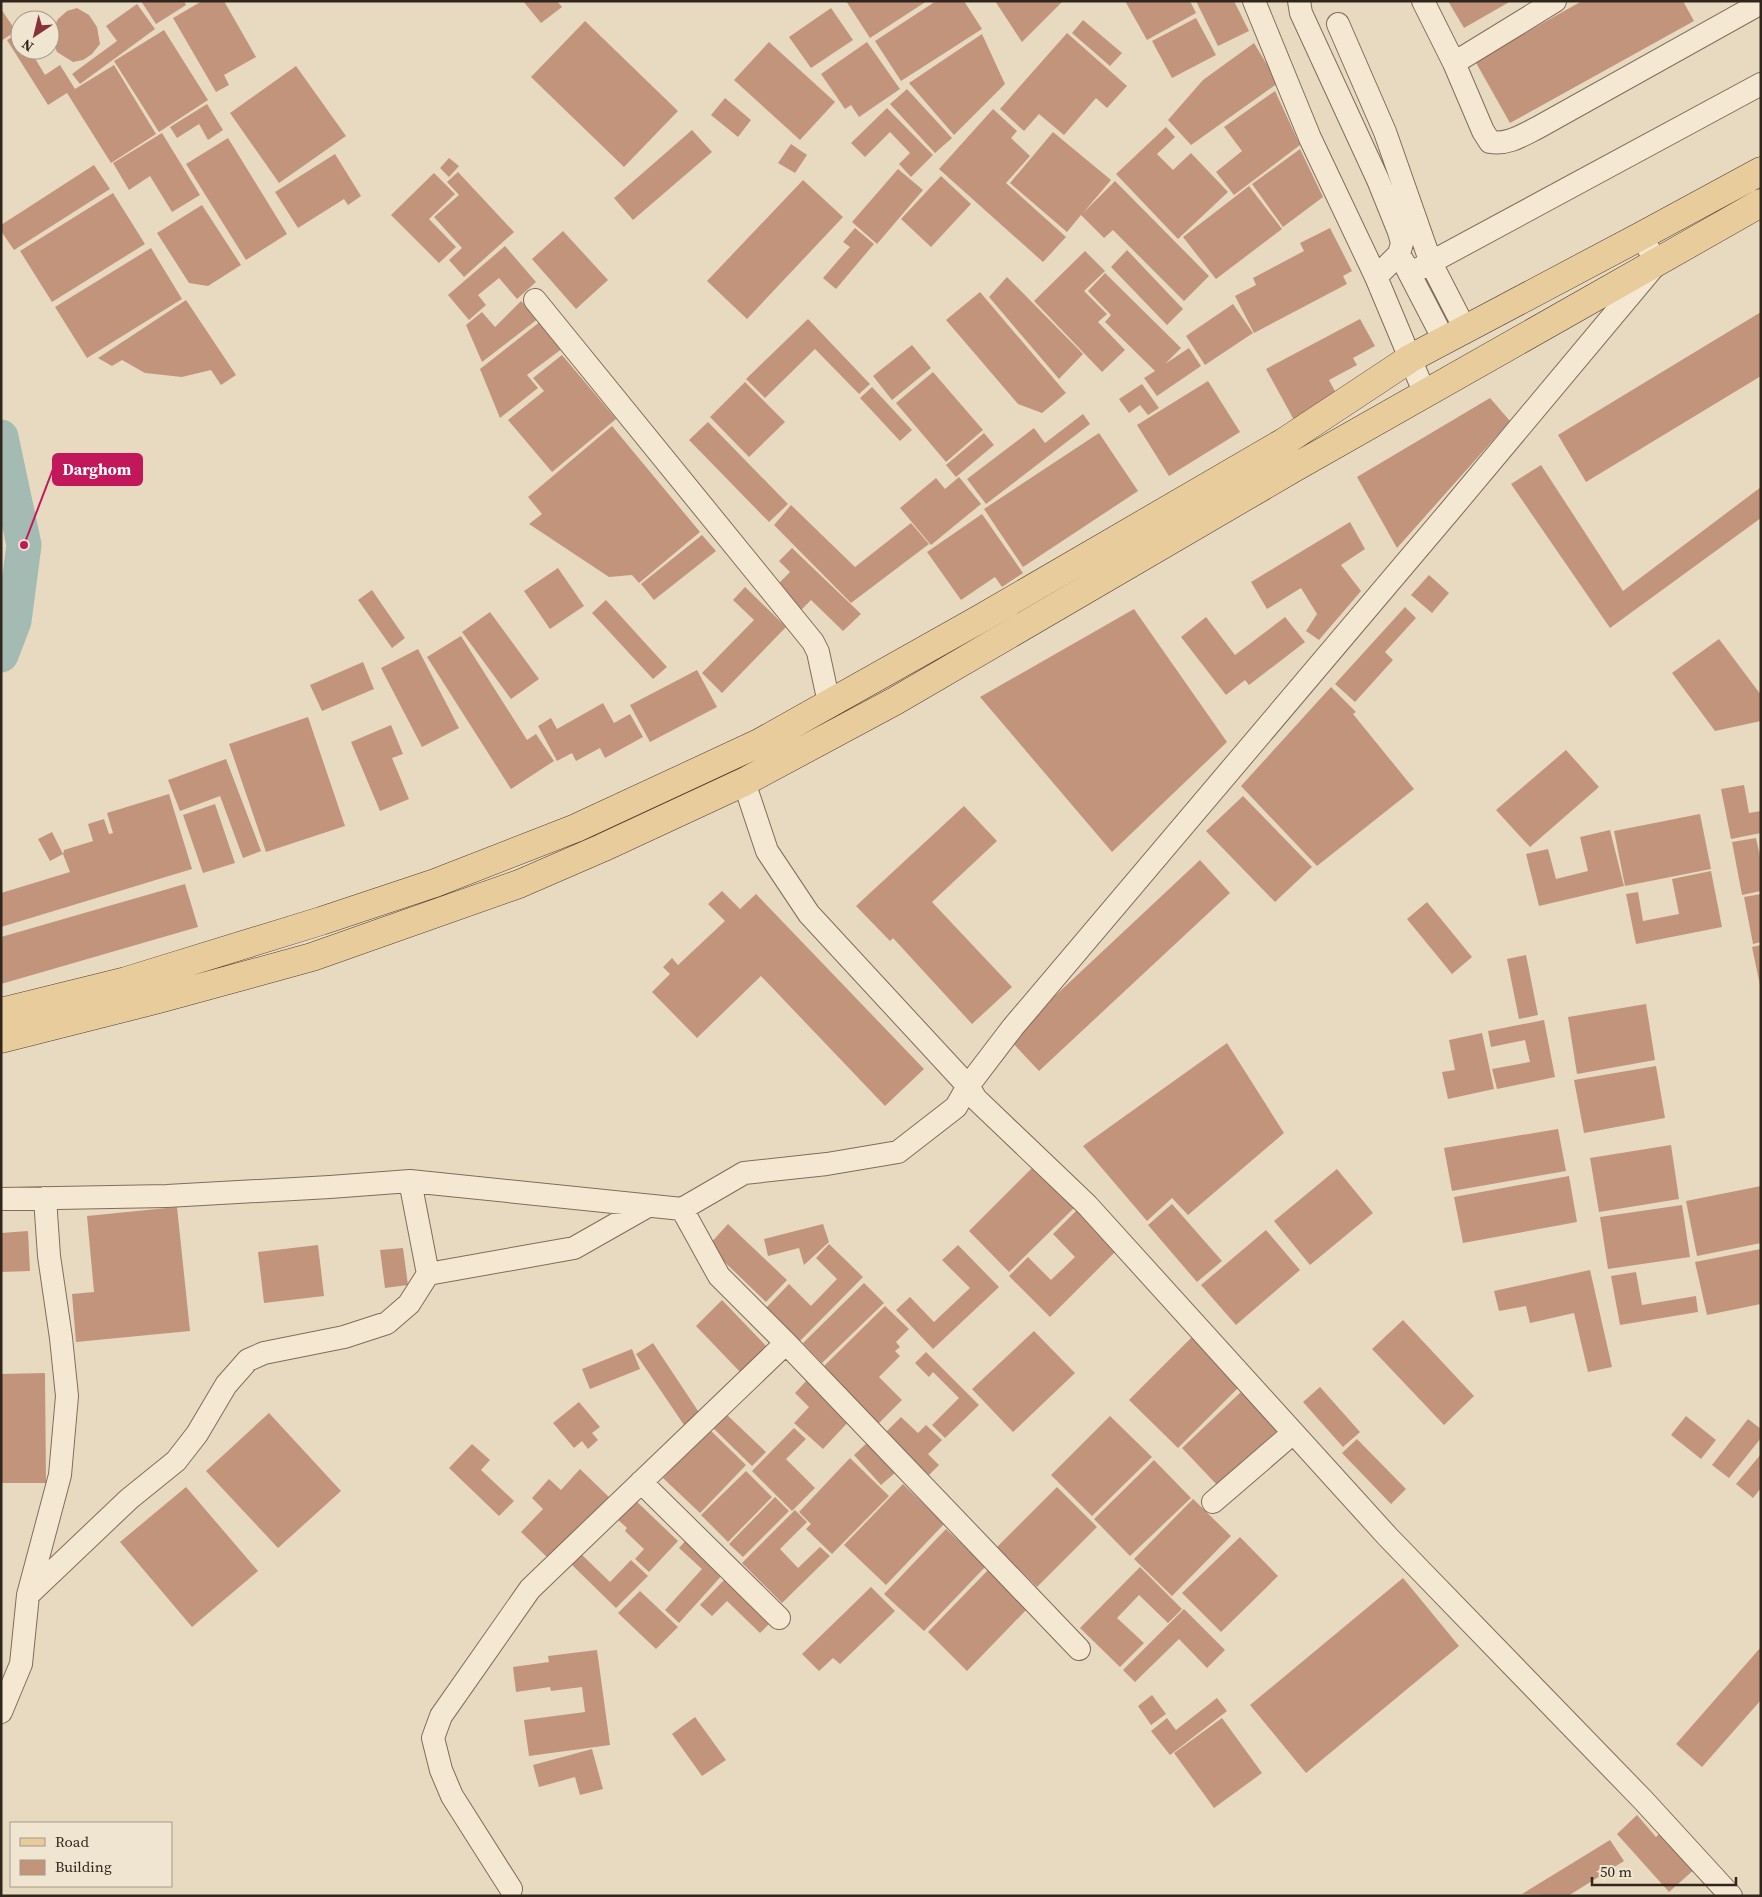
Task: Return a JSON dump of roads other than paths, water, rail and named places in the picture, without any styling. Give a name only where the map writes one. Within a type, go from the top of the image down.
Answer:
[{"type":"main road","points":[[1,1012],[135,978],[321,921],[436,883],[576,828],[759,743],[1284,442],[1411,358],[1761,171]]},
{"type":"main road","points":[[1,1038],[159,999],[312,957],[519,884],[744,782],[894,701],[1425,394],[1761,203]]},
{"type":"main road","points":[[1107,545],[1122,569]]},
{"type":"street","points":[[1254,1],[1310,138],[1376,277],[1425,394]]},
{"type":"street","points":[[1299,1],[1301,13],[1378,180],[1402,242],[1399,254],[1376,277]]},
{"type":"street","points":[[1424,1],[1454,63],[1483,131],[1490,142],[1500,144],[1537,128],[1761,2]]},
{"type":"street","points":[[1454,63],[1555,1]]},
{"type":"street","points":[[1338,24],[1385,132],[1432,263],[1455,335]]},
{"type":"street","points":[[1411,274],[1761,84]]},
{"type":"street","points":[[1,1199],[167,1196],[410,1181],[682,1209],[744,1173],[827,1164],[898,1152],[956,1107],[968,1086],[1013,1027],[1448,513],[1656,263],[1641,236]]},
{"type":"street","points":[[1399,254],[1411,274],[1455,335]]},
{"type":"street","points":[[536,300],[812,642],[818,652],[829,704]]},
{"type":"street","points":[[744,782],[768,851],[808,914],[968,1086],[976,1100],[1087,1206],[1388,1537],[1644,1801],[1730,1896]]},
{"type":"street","points":[[28,1594],[129,1499],[176,1461],[197,1434],[226,1385],[237,1370],[248,1360],[264,1354],[344,1337],[387,1323],[409,1304],[428,1274],[410,1181]]},
{"type":"street","points":[[1,1712],[21,1664],[28,1594],[60,1475],[66,1396],[61,1338],[49,1256],[45,1198]]},
{"type":"street","points":[[428,1274],[574,1248],[648,1206]]},
{"type":"street","points":[[682,1209],[719,1276],[786,1343],[1079,1649]]},
{"type":"street","points":[[511,1889],[452,1796],[441,1770],[433,1738],[441,1716],[530,1589],[786,1343]]},
{"type":"street","points":[[1212,1502],[1294,1433]]},
{"type":"street","points":[[640,1482],[779,1618]]},
{"type":"waterway","points":[[1,437],[24,545],[14,621],[1,655]]},
{"type":"place","name":"Darghоm","points":[[24,545]]}]
